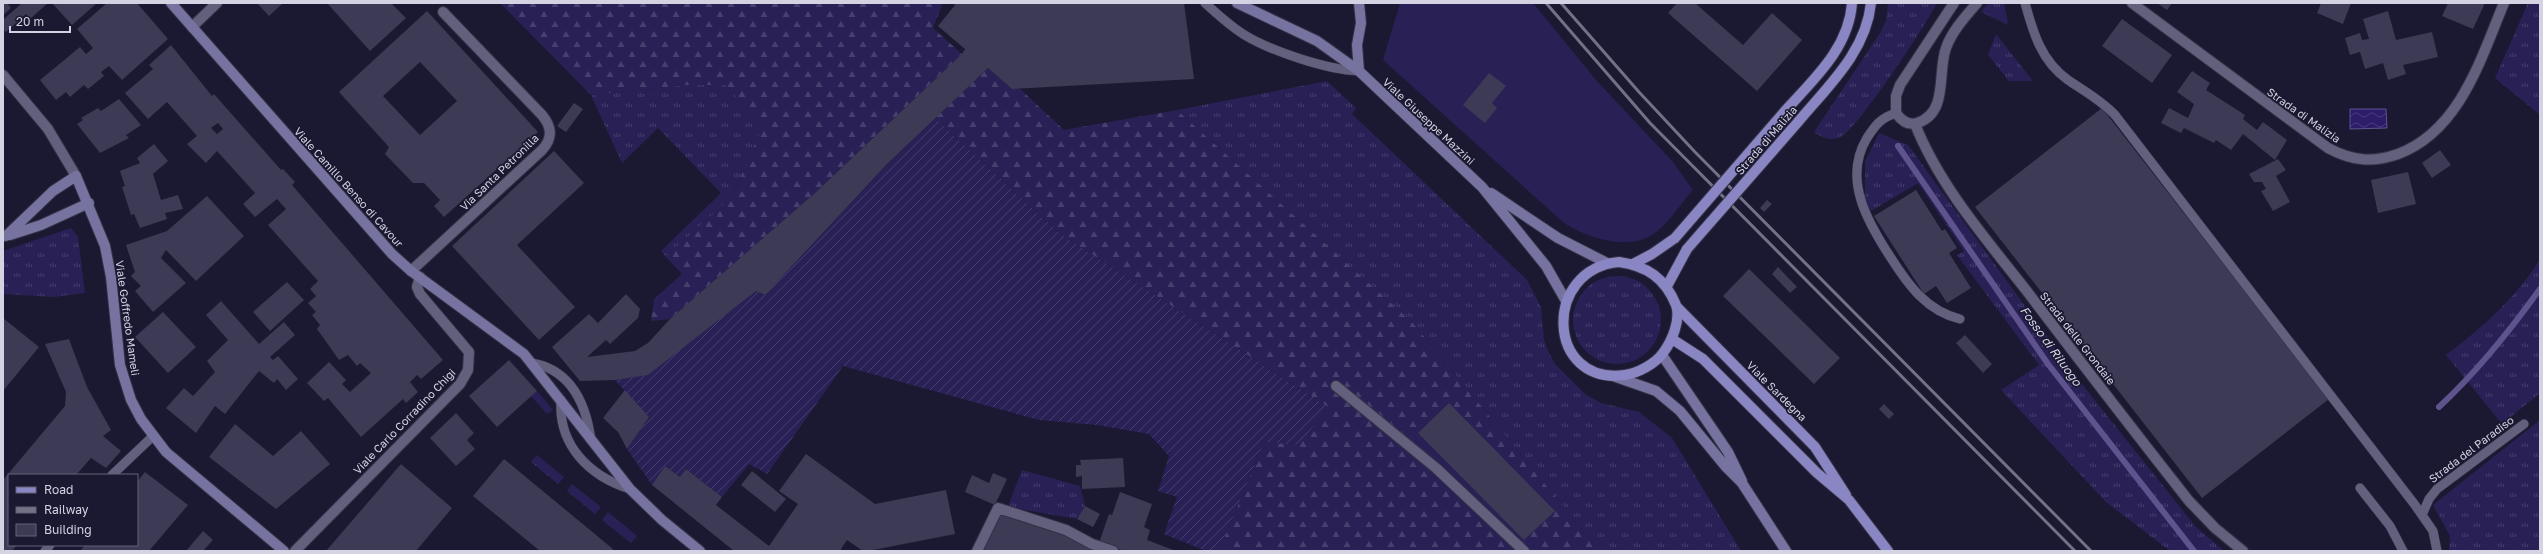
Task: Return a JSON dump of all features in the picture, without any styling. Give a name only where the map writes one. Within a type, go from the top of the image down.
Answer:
[{"type":"main road","name":"Viale Camillo Benso di Cavour","points":[[171,3],[379,240],[411,271],[515,346],[532,363],[591,441],[630,489],[653,512],[700,551]]},
{"type":"main road","name":"Viale Giuseppe Mazzini","points":[[1237,3],[1317,41],[1359,72],[1482,187],[1542,261],[1566,301]]},
{"type":"main road","points":[[1359,3],[1361,23],[1357,45],[1359,72]]},
{"type":"main road","name":"Strada di Malizia","points":[[1633,264],[1652,254],[1675,238],[1834,56],[1846,28],[1852,3]]},
{"type":"main road","name":"Strada di Malizia","points":[[1667,286],[1688,249],[1798,122],[1850,59],[1867,27],[1871,3]]},
{"type":"main road","points":[[5,237],[53,191],[76,176]]},
{"type":"main road","name":"Viale Goffredo Mameli","points":[[76,176],[101,233],[109,265],[121,372],[135,409],[152,436],[183,467],[284,551]]},
{"type":"main road","name":"Viale Giuseppe Mazzini","points":[[1482,187],[1558,238],[1607,263],[1633,264],[1647,269],[1667,286],[1677,308],[1672,339],[1662,355],[1643,369],[1614,376]]},
{"type":"main road","points":[[5,237],[30,230],[89,203]]},
{"type":"main road","name":"Viale Giuseppe Mazzini","points":[[1607,263],[1590,271],[1575,285],[1566,301],[1562,320],[1564,338],[1570,352],[1583,365],[1598,373],[1614,376],[1656,391],[1672,404],[1726,467],[1742,483]]},
{"type":"main road","name":"Viale Sardegna","points":[[1677,308],[1815,447],[1828,464],[1849,500],[1888,551]]},
{"type":"main road","name":"Viale Sardegna","points":[[1672,339],[1703,360],[1817,473],[1849,500]]},
{"type":"main road","name":"Viale Giuseppe Mazzini","points":[[1662,355],[1728,452],[1742,483],[1786,551]]},
{"type":"street","points":[[192,27],[216,3]]},
{"type":"street","points":[[1954,3],[1900,85],[1896,96],[1896,113],[1906,122],[1915,124],[1925,119],[1934,108],[1940,96],[1943,58],[1948,43],[1977,3]]},
{"type":"street","name":"Strada di Malizia","points":[[2132,3],[2328,148],[2352,159],[2374,160],[2408,150],[2436,130],[2451,113],[2471,81],[2504,3]]},
{"type":"street","name":"Via Santa Petronilla","points":[[411,271],[542,150],[550,136],[549,126],[542,115],[443,12]]},
{"type":"street","name":"Viale Goffredo Mameli","points":[[3,75],[48,129],[76,176]]},
{"type":"street","name":"Strada delle Grondaie","points":[[1915,124],[1923,145],[1936,166],[2000,257],[2189,501],[2215,528],[2243,551]]},
{"type":"street","name":"Viale Carlo Corradino Chigi","points":[[295,551],[392,450],[453,392],[465,376],[470,362],[468,352],[420,294],[417,287],[420,277]]},
{"type":"street","points":[[1336,386],[1425,457],[1524,551]]},
{"type":"street","points":[[977,551],[998,508],[1066,530],[1092,544],[1113,551]]},
{"type":"lane","points":[[1205,3],[1236,29],[1268,46],[1327,67],[1359,72]]},
{"type":"lane","points":[[2025,3],[2037,41],[2052,66],[2066,79],[2101,102],[2115,115],[2422,515],[2433,531],[2437,551]]},
{"type":"lane","points":[[1896,113],[1878,121],[1859,154],[1857,171],[1861,203],[1876,236],[1910,286],[1934,309],[1960,319]]},
{"type":"lane","points":[[532,363],[554,370],[575,391],[585,410],[591,441]]},
{"type":"lane","points":[[561,400],[562,429],[572,448],[600,476],[630,489]]},
{"type":"lane","name":"Strada del Paradiso","points":[[2422,515],[2429,499],[2437,489],[2524,424]]},
{"type":"lane","points":[[113,474],[152,436]]},
{"type":"lane","points":[[2360,488],[2390,526],[2403,551]]},
{"type":"green space","points":[[500,3],[940,3],[942,5],[933,28],[962,54],[815,193],[670,319],[651,321],[654,299],[682,274],[666,257],[732,197],[762,127],[726,85],[685,85],[591,95]]},
{"type":"green space","points":[[1400,3],[1533,3],[1596,80],[1673,162],[1693,190],[1658,231],[1642,240],[1619,242],[1606,240],[1583,233],[1564,223],[1383,60]]},
{"type":"green space","points":[[1888,3],[1937,3],[1892,74],[1851,128],[1839,138],[1831,139],[1820,136],[1814,132],[1880,33],[1886,21]]},
{"type":"green space","points":[[1988,3],[2004,3],[2008,25],[1981,12]]},
{"type":"green space","points":[[2528,3],[2540,3],[2540,115],[2495,78]]},
{"type":"green space","points":[[1996,34],[2033,81],[2009,81],[1988,55]]},
{"type":"green space","points":[[988,68],[1012,89],[1019,88],[1064,130],[1177,110],[1412,322],[1600,551],[1219,551],[1264,442],[1299,444],[1328,407],[1059,233],[935,118]]},
{"type":"green space","points":[[1327,81],[1356,108],[1352,114],[1527,280],[1541,307],[1544,340],[1555,364],[1585,394],[1601,403],[1639,412],[1672,438],[1741,551],[1600,551],[1412,322],[1177,110]]},
{"type":"green space","points":[[685,85],[726,85],[763,127],[732,197],[666,257],[661,251],[721,193],[658,128],[622,163],[591,95]]},
{"type":"green space","points":[[935,118],[1059,233],[1328,407],[1299,445],[1264,442],[1219,551],[1206,551],[1164,534],[1177,497],[1158,491],[1169,456],[1149,434],[1097,425],[1039,420],[843,366],[767,474],[749,464],[722,497],[686,469],[680,477],[665,466],[652,485],[627,449],[649,417],[615,380],[756,291],[765,295],[887,164]]},
{"type":"green space","points":[[1879,133],[1908,145],[2081,383],[2196,527],[2224,551],[2170,551],[2106,502],[2001,390],[2039,365],[1957,255],[1964,251],[1918,183],[1871,211],[1865,203],[1865,162]]},
{"type":"green space","points":[[71,228],[78,237],[85,293],[54,297],[3,294],[3,251]]},
{"type":"green space","points":[[2540,259],[2540,393],[2502,424],[2446,355],[2498,312],[2521,286]]},
{"type":"green space","points":[[1617,276],[1634,279],[1648,289],[1658,303],[1661,320],[1658,337],[1648,351],[1634,361],[1617,364],[1600,361],[1586,351],[1576,337],[1573,320],[1576,303],[1586,289],[1600,279]]},
{"type":"green space","points":[[537,391],[553,410],[547,414],[531,396]]},
{"type":"green space","points":[[2540,420],[2540,551],[2449,551],[2450,536],[2433,505]]},
{"type":"green space","points":[[537,455],[564,477],[558,484],[531,462]]},
{"type":"green space","points":[[1022,470],[1080,486],[1085,506],[1077,519],[1013,508],[1009,504]]},
{"type":"green space","points":[[572,484],[601,507],[595,514],[567,491]]},
{"type":"green space","points":[[608,512],[637,536],[631,543],[602,520]]},
{"type":"water","points":[[2350,109],[2386,109],[2387,128],[2350,129]]},
{"type":"building","points":[[3,3],[7,3],[11,8],[3,15]]},
{"type":"building","points":[[22,3],[48,3],[30,19],[26,14],[6,32],[3,29],[3,20]]},
{"type":"building","points":[[52,3],[97,3],[72,25]]},
{"type":"building","points":[[107,3],[137,3],[168,39],[122,80],[109,66],[101,72],[104,76],[88,89],[84,85],[70,97],[66,92],[56,100],[40,80],[80,47],[86,54],[93,48],[77,29]]},
{"type":"building","points":[[257,3],[283,3],[269,16]]},
{"type":"building","points":[[327,3],[391,3],[406,18],[370,51]]},
{"type":"building","points":[[953,3],[1184,3],[1194,79],[1012,89],[988,68],[887,164],[765,295],[756,291],[648,375],[615,380],[580,381],[552,347],[589,314],[598,323],[626,294],[640,309],[638,318],[610,344],[606,340],[587,357],[635,351],[648,343],[670,319],[815,193],[962,54],[965,49],[938,26],[955,5]]},
{"type":"building","points":[[1677,3],[1695,3],[1743,45],[1772,13],[1802,40],[1757,91],[1668,13]]},
{"type":"building","points":[[2157,3],[2172,3],[2167,10]]},
{"type":"building","points":[[2321,3],[2351,3],[2343,24],[2317,13]]},
{"type":"building","points":[[2448,3],[2485,3],[2473,29],[2442,16]]},
{"type":"building","points":[[427,11],[538,132],[444,217],[434,206],[440,200],[424,183],[413,183],[385,154],[389,147],[339,92]],"holes":[[[420,62],[457,101],[420,135],[383,96]]]},
{"type":"building","points":[[2388,11],[2396,40],[2432,32],[2438,57],[2403,65],[2406,74],[2388,80],[2383,63],[2365,69],[2360,52],[2350,55],[2345,38],[2360,33],[2362,40],[2369,39],[2363,19]]},
{"type":"building","points":[[2122,19],[2172,55],[2152,83],[2102,46]]},
{"type":"building","points":[[171,45],[212,96],[214,94],[281,170],[283,169],[295,182],[292,185],[443,360],[421,379],[417,375],[410,382],[418,392],[406,403],[403,399],[361,437],[328,398],[324,401],[307,383],[329,362],[346,380],[342,384],[350,392],[371,373],[360,363],[357,366],[348,355],[339,360],[317,329],[320,325],[312,315],[316,312],[308,303],[316,296],[310,289],[318,281],[268,225],[286,209],[277,199],[255,217],[243,204],[255,193],[217,151],[206,163],[187,144],[197,136],[167,102],[148,119],[125,93],[153,69],[149,65]],"holes":[[[218,123],[223,129],[217,134],[211,128]]]},
{"type":"building","points":[[2192,71],[2210,83],[2206,90],[2245,115],[2243,119],[2257,130],[2263,122],[2287,140],[2275,160],[2243,134],[2231,150],[2216,140],[2214,143],[2184,128],[2181,133],[2161,123],[2169,108],[2188,118],[2194,104],[2177,92]]},
{"type":"building","points":[[1489,73],[1506,86],[1492,103],[1497,108],[1485,123],[1463,105]]},
{"type":"building","points":[[119,99],[141,125],[126,135],[129,138],[100,153],[77,124],[83,120],[81,118],[98,108],[101,111]]},
{"type":"building","points":[[574,103],[583,109],[566,132],[557,126]]},
{"type":"building","points":[[2102,108],[2329,399],[2202,498],[1975,207]]},
{"type":"building","points":[[154,144],[168,161],[153,174],[161,200],[178,195],[183,209],[165,213],[167,219],[140,228],[134,214],[131,215],[122,187],[125,186],[120,171],[140,163],[137,158]]},
{"type":"building","points":[[2440,150],[2451,165],[2432,178],[2422,163]]},
{"type":"building","points":[[554,151],[584,183],[517,245],[575,307],[539,340],[452,246]]},
{"type":"building","points":[[2278,159],[2286,170],[2276,176],[2290,202],[2273,211],[2261,191],[2266,189],[2262,182],[2254,182],[2249,174]]},
{"type":"building","points":[[2408,172],[2416,204],[2378,213],[2371,180]]},
{"type":"building","points":[[1916,190],[1942,231],[1945,229],[1957,248],[1949,253],[1971,288],[1947,303],[1936,286],[1924,294],[1874,216]]},
{"type":"building","points":[[207,196],[244,236],[196,281],[166,250],[161,258],[186,283],[153,312],[135,291],[141,286],[131,276],[135,272],[126,245],[167,231]]},
{"type":"building","points":[[1767,200],[1772,204],[1764,212],[1760,208]]},
{"type":"building","points":[[1778,267],[1797,287],[1790,293],[1772,274]]},
{"type":"building","points":[[1749,269],[1840,358],[1814,384],[1723,296]]},
{"type":"building","points":[[287,282],[304,300],[270,331],[253,312]]},
{"type":"building","points":[[221,301],[259,344],[284,322],[295,335],[270,357],[273,360],[278,356],[298,379],[286,390],[277,379],[274,383],[259,371],[225,414],[215,406],[196,433],[166,408],[184,388],[193,396],[215,372],[207,361],[228,340],[206,315]]},
{"type":"building","points":[[163,312],[196,347],[168,373],[135,337]]},
{"type":"building","points":[[3,318],[39,347],[3,391]]},
{"type":"building","points":[[1965,335],[1992,364],[1983,373],[1956,343]]},
{"type":"building","points":[[69,339],[87,387],[111,430],[103,436],[121,451],[106,468],[91,458],[77,474],[8,474],[65,406],[66,392],[45,344]]},
{"type":"building","points":[[509,360],[537,391],[497,427],[469,396]]},
{"type":"building","points":[[625,390],[649,417],[627,449],[618,432],[603,418]]},
{"type":"building","points":[[1449,403],[1555,511],[1524,540],[1418,433]]},
{"type":"building","points":[[1884,404],[1894,414],[1889,419],[1879,409]]},
{"type":"building","points":[[456,413],[474,433],[467,440],[475,449],[456,466],[430,438]]},
{"type":"building","points":[[235,424],[273,456],[301,431],[330,464],[276,509],[209,457]]},
{"type":"building","points":[[806,454],[875,504],[946,490],[955,534],[868,551],[863,551],[847,540],[841,549],[842,551],[734,551],[652,485],[665,466],[680,477],[686,469],[722,497],[716,505],[769,546],[798,504],[779,491]]},
{"type":"building","points":[[1123,458],[1125,487],[1082,489],[1082,476],[1076,477],[1076,465],[1081,465],[1080,460]]},
{"type":"building","points":[[504,459],[613,549],[611,551],[540,551],[473,496]]},
{"type":"building","points":[[401,464],[452,508],[416,551],[326,551]]},
{"type":"building","points":[[752,471],[786,499],[775,512],[741,485]]},
{"type":"building","points":[[145,472],[188,505],[149,551],[80,551],[84,546],[138,546],[138,481]]},
{"type":"building","points":[[993,473],[1007,479],[995,505],[965,492],[972,475],[989,483]]},
{"type":"building","points":[[8,474],[8,546],[16,546],[12,551],[3,551],[3,480]]},
{"type":"building","points":[[1120,492],[1152,504],[1144,527],[1150,530],[1147,540],[1176,551],[1124,551],[1099,543],[1109,514],[1112,515]]},
{"type":"building","points":[[1085,506],[1100,514],[1093,527],[1077,519]]},
{"type":"building","points":[[996,513],[1071,535],[1099,551],[979,551]]},
{"type":"building","points":[[203,531],[213,540],[203,551],[186,551]]},
{"type":"waterway","name":"Fosso di Riluogo","points":[[1898,146],[2048,364],[2194,551]]},
{"type":"waterway","points":[[2439,407],[2492,351],[2517,321],[2540,289]]},
{"type":"railway","points":[[1546,3],[1650,123],[2075,551]]},
{"type":"railway","points":[[1561,3],[1639,92],[1695,152],[2091,551]]}]
